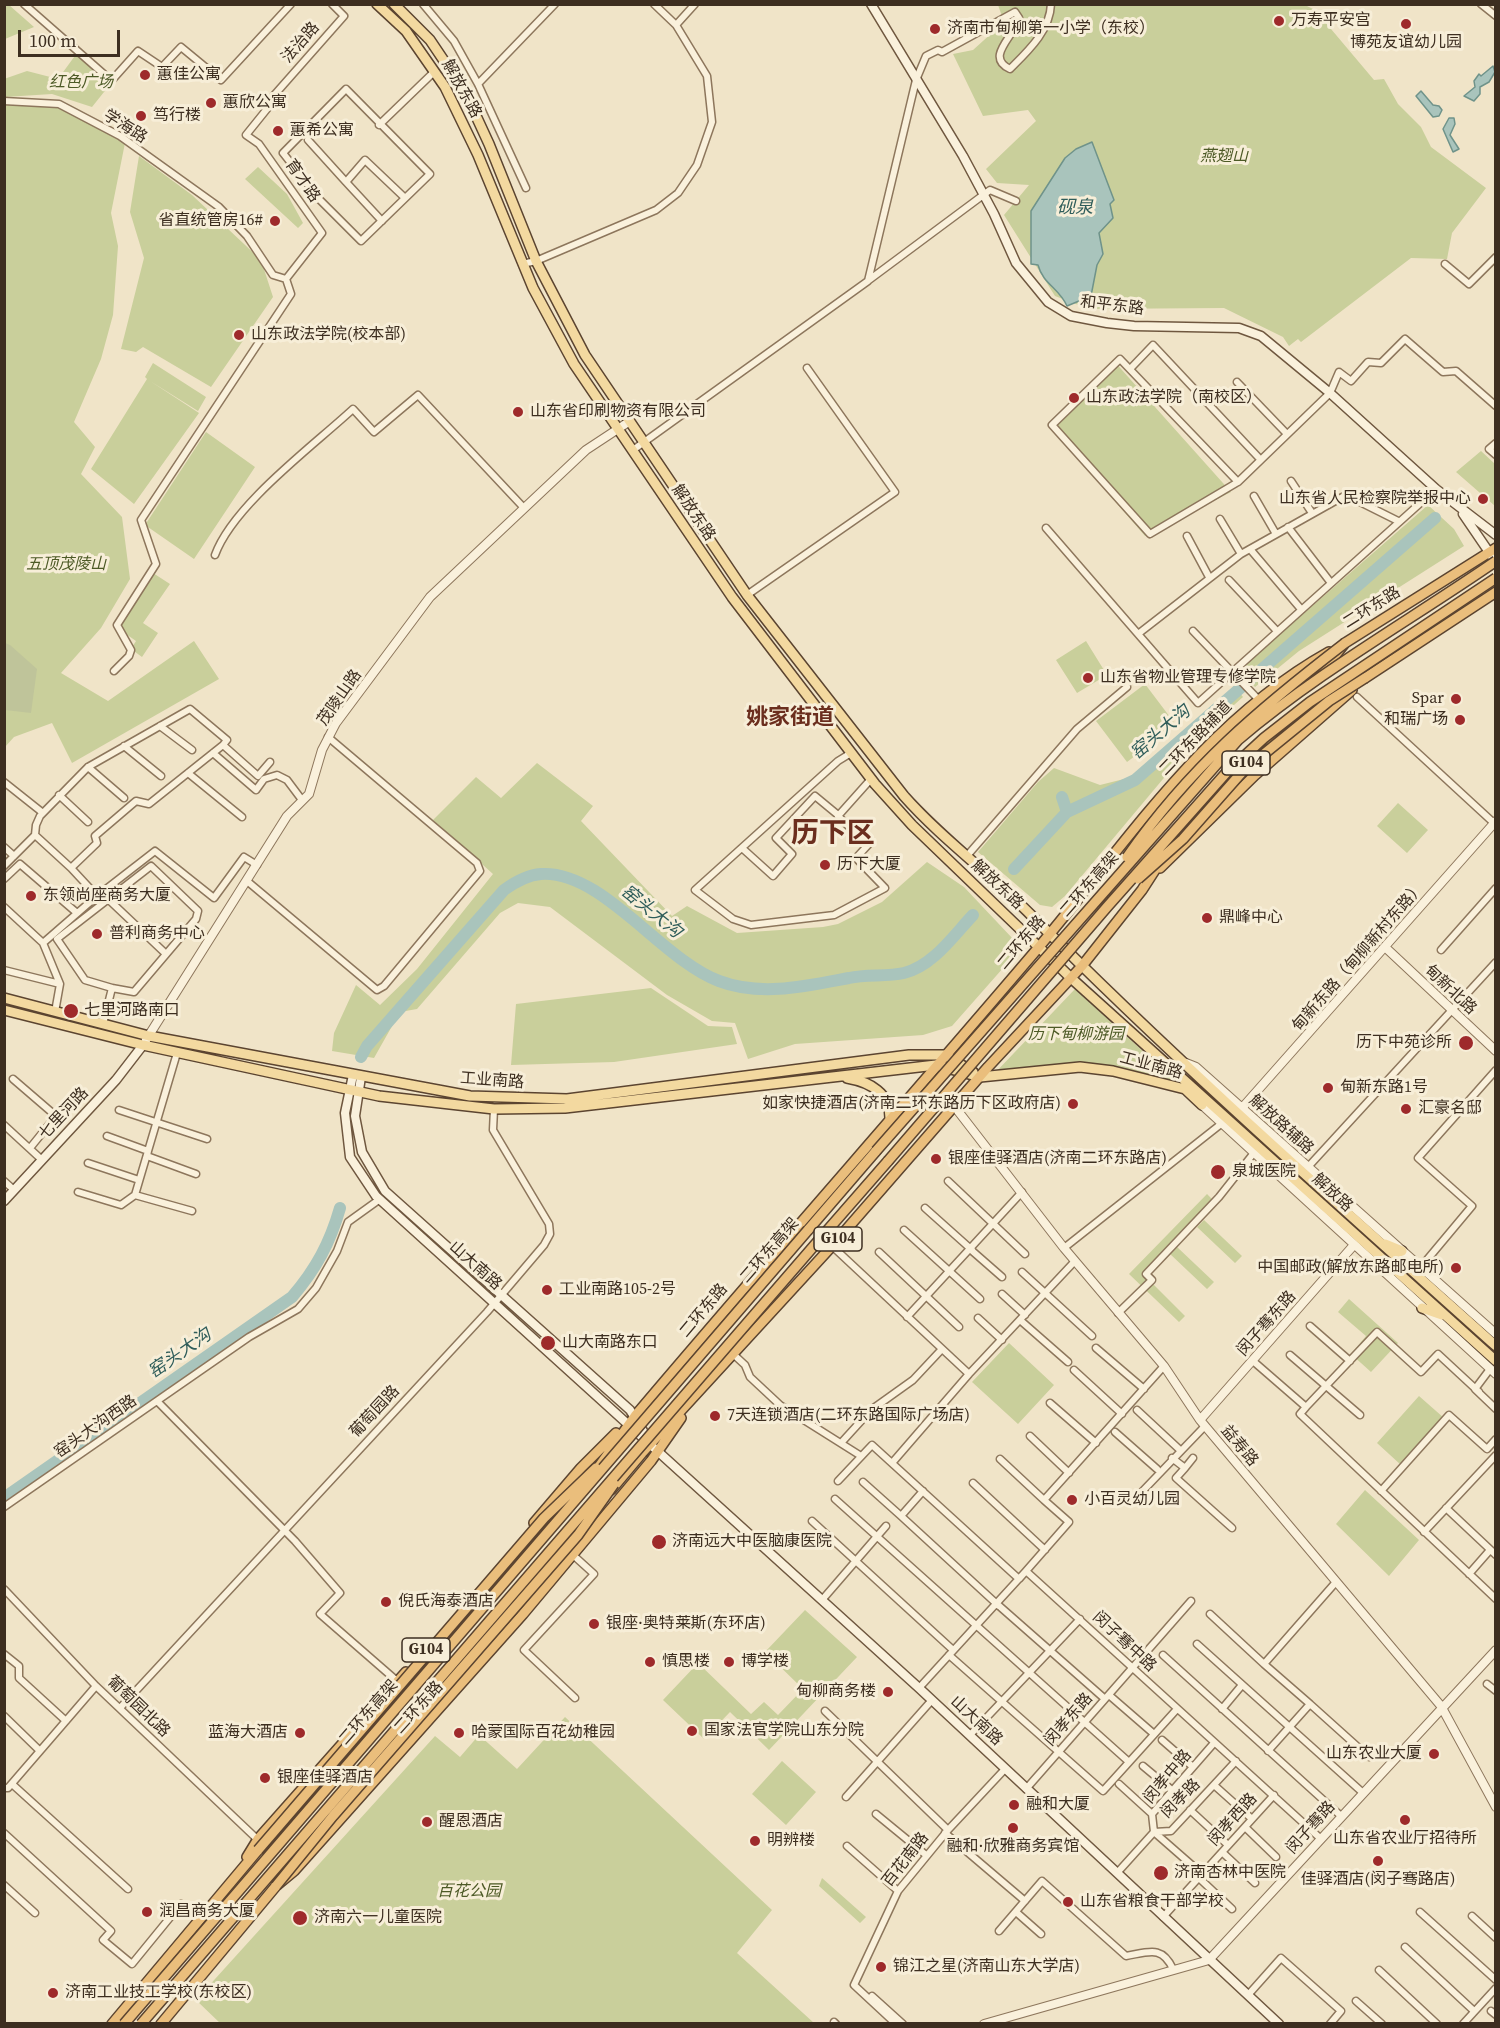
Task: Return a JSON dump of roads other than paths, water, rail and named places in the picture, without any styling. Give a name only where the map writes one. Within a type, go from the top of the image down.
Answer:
[{"type":"highway","name":"二环东路","points":[[112,2024],[258,1850],[272,1842],[597,1470],[630,1429],[635,1416],[1040,945],[1138,826],[1157,821],[1237,735],[1334,658],[1345,643],[1494,556]]},
{"type":"highway","name":"二环东高架","points":[[124,2024],[630,1429],[1238,740],[1286,699],[1348,657],[1424,611],[1494,556]]},
{"type":"highway","name":"二环东高架","points":[[141,2024],[646,1445],[1107,906],[1226,773],[1264,738],[1310,702],[1496,578]]},
{"type":"highway","name":"二环东路","points":[[276,1886],[278,1872],[611,1490],[646,1445],[693,1398],[832,1246],[980,1077],[1082,966],[1152,876],[1170,845],[1255,753],[1353,679],[1365,678],[1496,591]]},
{"type":"highway","name":"二环东路辅道","points":[[1138,826],[1191,761],[1256,697],[1290,674],[1345,643]]},
{"type":"highway","points":[[1098,898],[1155,817],[1213,752],[1252,716],[1345,643]]},
{"type":"highway","points":[[1107,906],[1183,839],[1244,771],[1329,701],[1365,678]]},
{"type":"highway","points":[[1152,876],[1255,774],[1365,678]]},
{"type":"highway","name":"二环东路","points":[[161,2024],[276,1886],[302,1862],[604,1519],[658,1452],[693,1398]]},
{"type":"highway","name":"二环东路","points":[[232,1881],[257,1839],[581,1468],[630,1429]]},
{"type":"highway","points":[[258,1850],[552,1510],[630,1429]]},
{"type":"highway","points":[[276,1886],[333,1816],[578,1535],[646,1445]]},
{"type":"highway","name":"二环东路","points":[[573,1497],[581,1468]]},
{"type":"highway","name":"二环东路","points":[[604,1519],[611,1490]]},
{"type":"highway","name":"二环东路","points":[[591,1511],[624,1495]]},
{"type":"highway","name":"二环东路","points":[[509,1552],[534,1542]]},
{"type":"main road","name":"解放东路","points":[[377,4],[406,31],[435,71],[478,155],[521,264],[574,363],[732,597],[871,779],[912,825],[1040,945],[1071,978]]},
{"type":"main road","name":"解放东路","points":[[394,4],[430,40],[465,92],[489,144],[536,261],[585,355],[747,595],[904,796],[1082,966]]},
{"type":"main road","name":"和平东路","points":[[871,4],[963,156],[1016,263],[1048,302],[1071,316],[1134,326],[1239,328],[1261,336],[1330,393],[1436,489],[1496,535]]},
{"type":"main road","name":"和平东路","points":[[1459,508],[1494,556]]},
{"type":"main road","name":"解放路","points":[[1082,966],[1127,1019],[1197,1093],[1445,1315],[1494,1368]]},
{"type":"main road","name":"解放路","points":[[1071,978],[1179,1060],[1496,1346]]},
{"type":"main road","name":"工业南路","points":[[4,998],[148,1036],[470,1096],[567,1099],[909,1055],[945,1055]]},
{"type":"main road","name":"工业南路","points":[[4,1010],[177,1053],[360,1091],[448,1106],[494,1109],[565,1108],[936,1065],[980,1077],[1080,1067],[1148,1079],[1197,1093]]},
{"type":"main road","name":"七里河路","points":[[4,1201],[116,1080],[143,1045]]},
{"type":"main road","points":[[945,1055],[980,1077]]},
{"type":"main road","name":"山大南路","points":[[357,1076],[360,1091],[355,1116],[362,1152],[385,1191],[635,1416],[646,1445]]},
{"type":"main road","name":"山大南路","points":[[357,1076],[349,1088],[345,1117],[350,1157],[380,1199],[646,1445],[658,1452],[920,1688],[1279,2024]]},
{"type":"main road","points":[[836,1077],[860,1081],[882,1093],[888,1103],[890,1118]]},
{"type":"main road","points":[[1197,1093],[1202,1105]]},
{"type":"main road","points":[[1379,1241],[1402,1251]]},
{"type":"main road","points":[[1422,1308],[1445,1315]]},
{"type":"street","points":[[24,4],[106,76],[113,79],[138,51],[162,67],[182,47],[221,80],[291,4]]},
{"type":"street","name":"法治路","points":[[270,103],[344,16],[332,4]]},
{"type":"street","points":[[423,4],[454,41],[478,84],[526,188]]},
{"type":"street","points":[[478,84],[555,4]]},
{"type":"street","points":[[521,264],[536,261],[656,210],[678,193],[697,165],[712,123],[707,76],[676,25],[654,4]]},
{"type":"street","points":[[676,25],[695,4]]},
{"type":"street","points":[[868,281],[916,80],[926,56],[938,50],[942,52],[1015,12],[1019,18],[1017,26],[999,53],[999,59],[1004,66],[1010,69],[1037,41],[1051,14],[1051,4]]},
{"type":"street","points":[[1481,4],[1496,16]]},
{"type":"street","points":[[379,125],[435,71]]},
{"type":"street","points":[[346,89],[379,125],[430,174],[361,242],[320,200],[283,153],[346,89]]},
{"type":"street","name":"学海路","points":[[4,101],[59,104],[120,136],[219,207],[247,236],[273,275],[286,279]]},
{"type":"street","name":"育才路","points":[[270,103],[246,135],[259,144],[322,233],[286,279]]},
{"type":"street","points":[[308,140],[382,221]]},
{"type":"street","points":[[346,182],[365,160],[405,198]]},
{"type":"street","points":[[633,450],[990,190],[1016,201]]},
{"type":"street","points":[[1445,264],[1469,284],[1496,257]]},
{"type":"street","points":[[114,671],[129,656],[131,650],[117,625],[156,564],[141,520],[291,294],[286,279]]},
{"type":"street","points":[[1238,482],[1120,359],[1052,425],[1150,534],[1238,482],[1330,393],[1339,372],[1351,381],[1368,362],[1381,363],[1405,339],[1443,372],[1455,371],[1496,406]]},
{"type":"street","points":[[1130,369],[1153,345],[1259,458]]},
{"type":"street","points":[[747,595],[895,492],[807,368]]},
{"type":"street","points":[[1237,382],[1287,434]]},
{"type":"street","points":[[215,555],[220,543],[251,503],[353,410],[374,432],[418,394],[524,508]]},
{"type":"street","name":"茂陵山路","points":[[143,1045],[287,816],[309,794],[328,737],[336,723],[430,597],[586,450],[630,421]]},
{"type":"street","points":[[1496,443],[1489,449],[1496,455]]},
{"type":"street","points":[[1291,481],[1312,513]]},
{"type":"street","points":[[1046,528],[1198,703],[1436,489]]},
{"type":"street","points":[[1138,634],[1209,576],[1241,554],[1346,495],[1398,522]]},
{"type":"street","points":[[1254,496],[1276,534]]},
{"type":"street","points":[[1220,519],[1241,554]]},
{"type":"street","points":[[1288,527],[1331,583]]},
{"type":"street","points":[[1187,536],[1209,576]]},
{"type":"street","points":[[1250,549],[1300,608]]},
{"type":"street","points":[[1229,580],[1276,630]]},
{"type":"street","points":[[1193,631],[1256,697]]},
{"type":"street","points":[[966,857],[1077,729],[1127,687]]},
{"type":"street","points":[[1357,697],[1495,823]]},
{"type":"street","points":[[4,866],[35,835],[36,825],[43,813],[59,795],[88,767],[124,746],[190,709],[227,740],[148,804],[136,801],[95,836],[96,843],[71,868]]},
{"type":"street","points":[[160,726],[192,750]]},
{"type":"street","points":[[247,881],[377,990],[384,987],[480,871],[477,863],[328,737]]},
{"type":"street","points":[[223,745],[258,776],[270,762]]},
{"type":"street","points":[[124,746],[161,776]]},
{"type":"street","points":[[213,753],[256,790],[264,779],[277,775],[287,780],[302,800]]},
{"type":"street","points":[[742,848],[773,876],[792,854],[776,838],[815,796],[868,845],[856,858],[885,888],[834,915],[751,925],[733,919],[695,890],[838,761],[851,753]]},
{"type":"street","points":[[88,767],[123,798]]},
{"type":"street","points":[[188,773],[242,817]]},
{"type":"street","points":[[838,815],[871,779]]},
{"type":"street","points":[[5,782],[43,813]]},
{"type":"street","points":[[59,795],[88,822]]},
{"type":"street","name":"甸新东路（甸柳新村东路）","points":[[1242,1108],[1495,823]]},
{"type":"street","points":[[35,835],[97,896]]},
{"type":"street","points":[[4,847],[14,856]]},
{"type":"street","points":[[43,943],[97,896],[156,851],[214,898],[244,857],[257,865]]},
{"type":"street","points":[[4,879],[20,864],[77,913]]},
{"type":"street","points":[[151,866],[198,911],[196,919],[166,954],[134,992],[86,980],[57,939],[151,866]]},
{"type":"street","points":[[1441,950],[1496,888]]},
{"type":"street","points":[[108,899],[166,954]]},
{"type":"street","points":[[4,908],[43,943],[60,984],[55,1012]]},
{"type":"street","name":"甸新北路","points":[[1386,948],[1496,1051]]},
{"type":"street","points":[[1308,1167],[1496,962]]},
{"type":"street","points":[[4,970],[60,984]]},
{"type":"street","points":[[103,1024],[112,988]]},
{"type":"street","points":[[78,1192],[121,1205],[135,1195],[177,1053]]},
{"type":"street","name":"解放路辅路","points":[[1179,1060],[1196,1067],[1496,1335]]},
{"type":"street","points":[[1421,1267],[1472,1206],[1418,1158],[1496,1070]]},
{"type":"street","points":[[13,1079],[56,1116],[30,1148]]},
{"type":"street","name":"益寿路","points":[[957,1105],[958,1111],[1064,1248],[1164,1366],[1203,1423],[1441,1706],[1496,1807]]},
{"type":"street","points":[[1202,1105],[1353,1246],[1494,1368],[1475,1389],[1479,1392]]},
{"type":"street","name":"葡萄园路","points":[[120,1708],[494,1303],[544,1245],[550,1234],[549,1224],[534,1195],[493,1130],[494,1109]]},
{"type":"street","points":[[119,1110],[207,1138]]},
{"type":"street","points":[[1064,1248],[1221,1124]]},
{"type":"street","points":[[4,1125],[42,1160]]},
{"type":"street","points":[[107,1136],[196,1174]]},
{"type":"street","points":[[1118,1313],[1152,1280],[1146,1274],[1219,1197],[1253,1154]]},
{"type":"street","points":[[88,1163],[139,1180]]},
{"type":"street","points":[[4,1181],[15,1190]]},
{"type":"street","points":[[948,1181],[1025,1254]]},
{"type":"street","points":[[908,1317],[1022,1192]]},
{"type":"street","points":[[135,1195],[192,1211]]},
{"type":"street","name":"窑头大沟西路","points":[[4,1507],[249,1337],[298,1309],[316,1288],[337,1251],[348,1222],[380,1199]]},
{"type":"street","points":[[925,1208],[1002,1277]]},
{"type":"street","points":[[904,1230],[980,1299]]},
{"type":"street","points":[[832,1246],[969,1374]]},
{"type":"street","name":"闵子骞东路","points":[[1203,1423],[1252,1361],[1353,1246]]},
{"type":"street","points":[[879,1252],[959,1327]]},
{"type":"street","points":[[892,1463],[969,1374],[1075,1261]]},
{"type":"street","points":[[1022,1272],[1044,1295],[1092,1336]]},
{"type":"street","points":[[1002,1294],[1068,1362]]},
{"type":"street","points":[[978,1318],[1002,1340]]},
{"type":"street","points":[[1310,1326],[1350,1361]]},
{"type":"street","points":[[1496,1409],[1438,1354],[1421,1372],[1377,1332],[1300,1414],[1496,1599]]},
{"type":"street","points":[[1096,1348],[1144,1389]]},
{"type":"street","points":[[841,1443],[871,1410],[913,1380],[942,1349]]},
{"type":"street","points":[[732,1353],[745,1365],[750,1377],[780,1405],[861,1456]]},
{"type":"street","points":[[1290,1354],[1360,1415]]},
{"type":"street","points":[[1252,1361],[1306,1407]]},
{"type":"street","points":[[1044,1500],[1164,1366]]},
{"type":"street","points":[[1074,1370],[1122,1413]]},
{"type":"street","points":[[157,1401],[284,1530],[340,1593],[320,1614],[397,1681]]},
{"type":"street","points":[[1050,1403],[1096,1443]]},
{"type":"street","points":[[1137,1410],[1180,1450]]},
{"type":"street","points":[[1381,1491],[1449,1415],[1487,1449],[1496,1439]]},
{"type":"street","points":[[1135,1499],[1203,1423]]},
{"type":"street","points":[[1115,1432],[1157,1469]]},
{"type":"street","points":[[1030,1436],[1069,1473]]},
{"type":"street","points":[[838,1480],[872,1444],[1019,1579]]},
{"type":"street","points":[[1424,1532],[1496,1455]]},
{"type":"street","points":[[1172,1458],[1185,1468]]},
{"type":"street","points":[[1193,1458],[1176,1478],[1232,1528]]},
{"type":"street","points":[[920,1688],[998,1605],[1070,1522],[1000,1459]]},
{"type":"street","points":[[864,1482],[998,1605],[1154,1734]]},
{"type":"street","points":[[973,1483],[1045,1550]]},
{"type":"street","points":[[901,1516],[922,1491]]},
{"type":"street","points":[[835,1498],[1129,1762]]},
{"type":"street","points":[[1446,1509],[1493,1552],[1469,1574]]},
{"type":"street","points":[[812,1521],[856,1560],[1002,1702],[1103,1791],[1177,1709]]},
{"type":"street","points":[[822,1600],[886,1526]]},
{"type":"street","points":[[573,1555],[594,1574],[524,1650],[575,1698]]},
{"type":"street","name":"闵子骞中路","points":[[1026,1571],[1321,1839]]},
{"type":"street","points":[[1264,1664],[1336,1582]]},
{"type":"street","name":"葡萄园北路","points":[[4,1589],[96,1686],[257,1839]]},
{"type":"street","name":"闵孝东路","points":[[1026,1789],[1191,1601]]},
{"type":"street","points":[[1210,1614],[1369,1757]]},
{"type":"street","points":[[970,1736],[1080,1619]]},
{"type":"street","points":[[1197,1644],[1362,1792]]},
{"type":"street","name":"闵子骞路","points":[[1209,1960],[1441,1706],[1496,1650]]},
{"type":"street","points":[[4,1654],[19,1666],[19,1678],[66,1721]]},
{"type":"street","points":[[1163,1655],[1341,1816]]},
{"type":"street","points":[[1487,1684],[1496,1691]]},
{"type":"street","points":[[1222,1709],[1242,1685]]},
{"type":"street","points":[[4,1788],[12,1784],[96,1686]]},
{"type":"street","points":[[846,1797],[932,1700]]},
{"type":"street","points":[[1268,1750],[1310,1704]]},
{"type":"street","points":[[825,1711],[947,1831],[1025,1901]]},
{"type":"street","points":[[4,1716],[40,1751]]},
{"type":"street","points":[[1162,1740],[1194,1767]]},
{"type":"street","name":"闵孝中路","points":[[1154,1832],[1152,1814],[1214,1743]]},
{"type":"street","name":"闵孝路","points":[[1117,1873],[1154,1832],[1171,1831],[1236,1761]]},
{"type":"street","points":[[1143,1766],[1173,1791]]},
{"type":"street","name":"百花南路","points":[[855,1983],[898,1891],[947,1831],[1005,1769]]},
{"type":"street","points":[[12,1784],[128,1889]]},
{"type":"street","points":[[1119,1784],[1152,1814]]},
{"type":"street","points":[[1214,1785],[1252,1819]]},
{"type":"street","name":"闵孝西路","points":[[1163,1917],[1274,1795]]},
{"type":"street","points":[[1190,1810],[1228,1845]]},
{"type":"street","points":[[876,1814],[926,1855]]},
{"type":"street","points":[[1245,1827],[1276,1857]]},
{"type":"street","points":[[1154,1832],[1232,1909]]},
{"type":"street","points":[[4,1833],[111,1931],[103,1940],[132,1964],[181,1904]]},
{"type":"street","points":[[847,1846],[898,1891]]},
{"type":"street","points":[[1222,1852],[1255,1883]]},
{"type":"street","points":[[999,1931],[1042,1881],[1126,1956],[1157,1951],[1167,1957],[1173,1969]]},
{"type":"street","points":[[4,1885],[34,1913]]},
{"type":"street","points":[[1016,1912],[1041,1934]]},
{"type":"street","points":[[1420,1912],[1496,1980]]},
{"type":"street","points":[[1472,1916],[1496,1938]]},
{"type":"street","points":[[1405,1947],[1474,2011]]},
{"type":"street","points":[[1248,1995],[1281,1958],[1341,2011],[1330,2024]]},
{"type":"street","points":[[984,2024],[1007,2021],[1209,1960]]},
{"type":"street","points":[[1379,1970],[1437,2024]]},
{"type":"street","points":[[855,1983],[896,2024]]},
{"type":"street","points":[[855,1983],[903,2024]]},
{"type":"street","points":[[1463,2024],[1496,1988]]},
{"type":"street","points":[[1356,2001],[1382,2024]]},
{"type":"water","points":[[1493,66],[1495,72],[1489,82],[1480,87],[1480,94],[1474,101],[1464,96],[1475,87],[1474,81],[1479,74],[1481,76]]},
{"type":"water","points":[[1421,91],[1433,105],[1439,106],[1442,110],[1439,116],[1433,117],[1416,96]]},
{"type":"water","points":[[1449,118],[1454,118],[1455,124],[1450,135],[1459,149],[1453,152],[1443,129]]},
{"type":"water","name":"砚泉","points":[[1092,142],[1114,200],[1110,204],[1113,218],[1099,233],[1103,254],[1097,265],[1091,296],[1067,306],[1044,277],[1038,265],[1031,264],[1031,211],[1065,158],[1076,149]]},
{"type":"waterway","name":"窑头大沟","points":[[1014,869],[1067,812],[1135,780],[1435,518]]},
{"type":"waterway","points":[[1062,797],[1067,812]]},
{"type":"waterway","name":"窑头大沟","points":[[361,1057],[367,1046],[504,890],[531,876],[541,874],[564,877],[587,886],[632,918],[697,970],[719,981],[751,988],[784,988],[856,977],[904,973],[934,957],[973,915]]},
{"type":"waterway","name":"窑头大沟","points":[[4,1498],[292,1297],[321,1255],[332,1233],[340,1208]]},
{"type":"place","name":"万寿平安宫","points":[[1279,21]]},
{"type":"place","name":"博苑友谊幼儿园","points":[[1406,24]]},
{"type":"place","name":"济南市甸柳第一小学（东校）","points":[[935,29]]},
{"type":"place","name":"蕙佳公寓","points":[[145,75]]},
{"type":"place","name":"蕙欣公寓","points":[[211,103]]},
{"type":"place","name":"笃行楼","points":[[141,116]]},
{"type":"place","name":"蕙希公寓","points":[[278,131]]},
{"type":"place","name":"省直统管房16#","points":[[275,221]]},
{"type":"place","name":"山东政法学院(校本部)","points":[[239,335]]},
{"type":"place","name":"山东政法学院（南校区）","points":[[1074,398]]},
{"type":"place","name":"山东省印刷物资有限公司","points":[[518,412]]},
{"type":"place","name":"山东省人民检察院举报中心","points":[[1483,499]]},
{"type":"place","name":"山东省物业管理专修学院","points":[[1088,678]]},
{"type":"place","name":"Spar","points":[[1456,699]]},
{"type":"place","name":"和瑞广场","points":[[1460,720]]},
{"type":"place","name":"历下大厦","points":[[825,865]]},
{"type":"place","name":"东领尚座商务大厦","points":[[31,896]]},
{"type":"place","name":"鼎峰中心","points":[[1207,918]]},
{"type":"place","name":"普利商务中心","points":[[97,934]]},
{"type":"place","name":"七里河路南口","points":[[71,1011]]},
{"type":"place","name":"历下中苑诊所","points":[[1466,1043]]},
{"type":"place","name":"甸新东路1号","points":[[1328,1088]]},
{"type":"place","name":"如家快捷酒店(济南二环东路历下区政府店)","points":[[1073,1104]]},
{"type":"place","name":"汇豪名邸","points":[[1406,1109]]},
{"type":"place","name":"银座佳驿酒店(济南二环东路店)","points":[[936,1159]]},
{"type":"place","name":"泉城医院","points":[[1218,1172]]},
{"type":"place","name":"中国邮政(解放东路邮电所)","points":[[1456,1268]]},
{"type":"place","name":"工业南路105-2号","points":[[547,1290]]},
{"type":"place","name":"山大南路东口","points":[[548,1343]]},
{"type":"place","name":"7天连锁酒店(二环东路国际广场店)","points":[[715,1416]]},
{"type":"place","name":"小百灵幼儿园","points":[[1072,1500]]},
{"type":"place","name":"济南远大中医脑康医院","points":[[659,1542]]},
{"type":"place","name":"倪氏海泰酒店","points":[[386,1602]]},
{"type":"place","name":"银座·奥特莱斯(东环店)","points":[[594,1624]]},
{"type":"place","name":"慎思楼","points":[[650,1662]]},
{"type":"place","name":"博学楼","points":[[729,1662]]},
{"type":"place","name":"甸柳商务楼","points":[[888,1692]]},
{"type":"place","name":"国家法官学院山东分院","points":[[692,1731]]},
{"type":"place","name":"蓝海大酒店","points":[[300,1733]]},
{"type":"place","name":"哈蒙国际百花幼稚园","points":[[459,1733]]},
{"type":"place","name":"山东农业大厦","points":[[1434,1754]]},
{"type":"place","name":"银座佳驿酒店","points":[[265,1778]]},
{"type":"place","name":"融和大厦","points":[[1014,1805]]},
{"type":"place","name":"山东省农业厅招待所","points":[[1405,1820]]},
{"type":"place","name":"醒恩酒店","points":[[427,1822]]},
{"type":"place","name":"融和·欣雅商务宾馆","points":[[1013,1828]]},
{"type":"place","name":"明辨楼","points":[[755,1841]]},
{"type":"place","name":"佳驿酒店(闵子骞路店)","points":[[1378,1861]]},
{"type":"place","name":"济南杏林中医院","points":[[1161,1873]]},
{"type":"place","name":"山东省粮食干部学校","points":[[1068,1902]]},
{"type":"place","name":"润昌商务大厦","points":[[147,1912]]},
{"type":"place","name":"济南六一儿童医院","points":[[300,1918]]},
{"type":"place","name":"锦江之星(济南山东大学店)","points":[[881,1967]]},
{"type":"place","name":"济南工业技工学校(东校区)","points":[[53,1993]]},
{"type":"district","name":"姚家街道","points":[[790,718]]},
{"type":"district","name":"历下区","points":[[833,835]]},
{"type":"park label","name":"红色广场","points":[[81,83]]},
{"type":"park label","name":"燕翅山","points":[[1224,157]]},
{"type":"park label","name":"五顶茂陵山","points":[[66,565]]},
{"type":"park label","name":"历下甸柳游园","points":[[1076,1035]]},
{"type":"park label","name":"百花公园","points":[[469,1892]]}]
